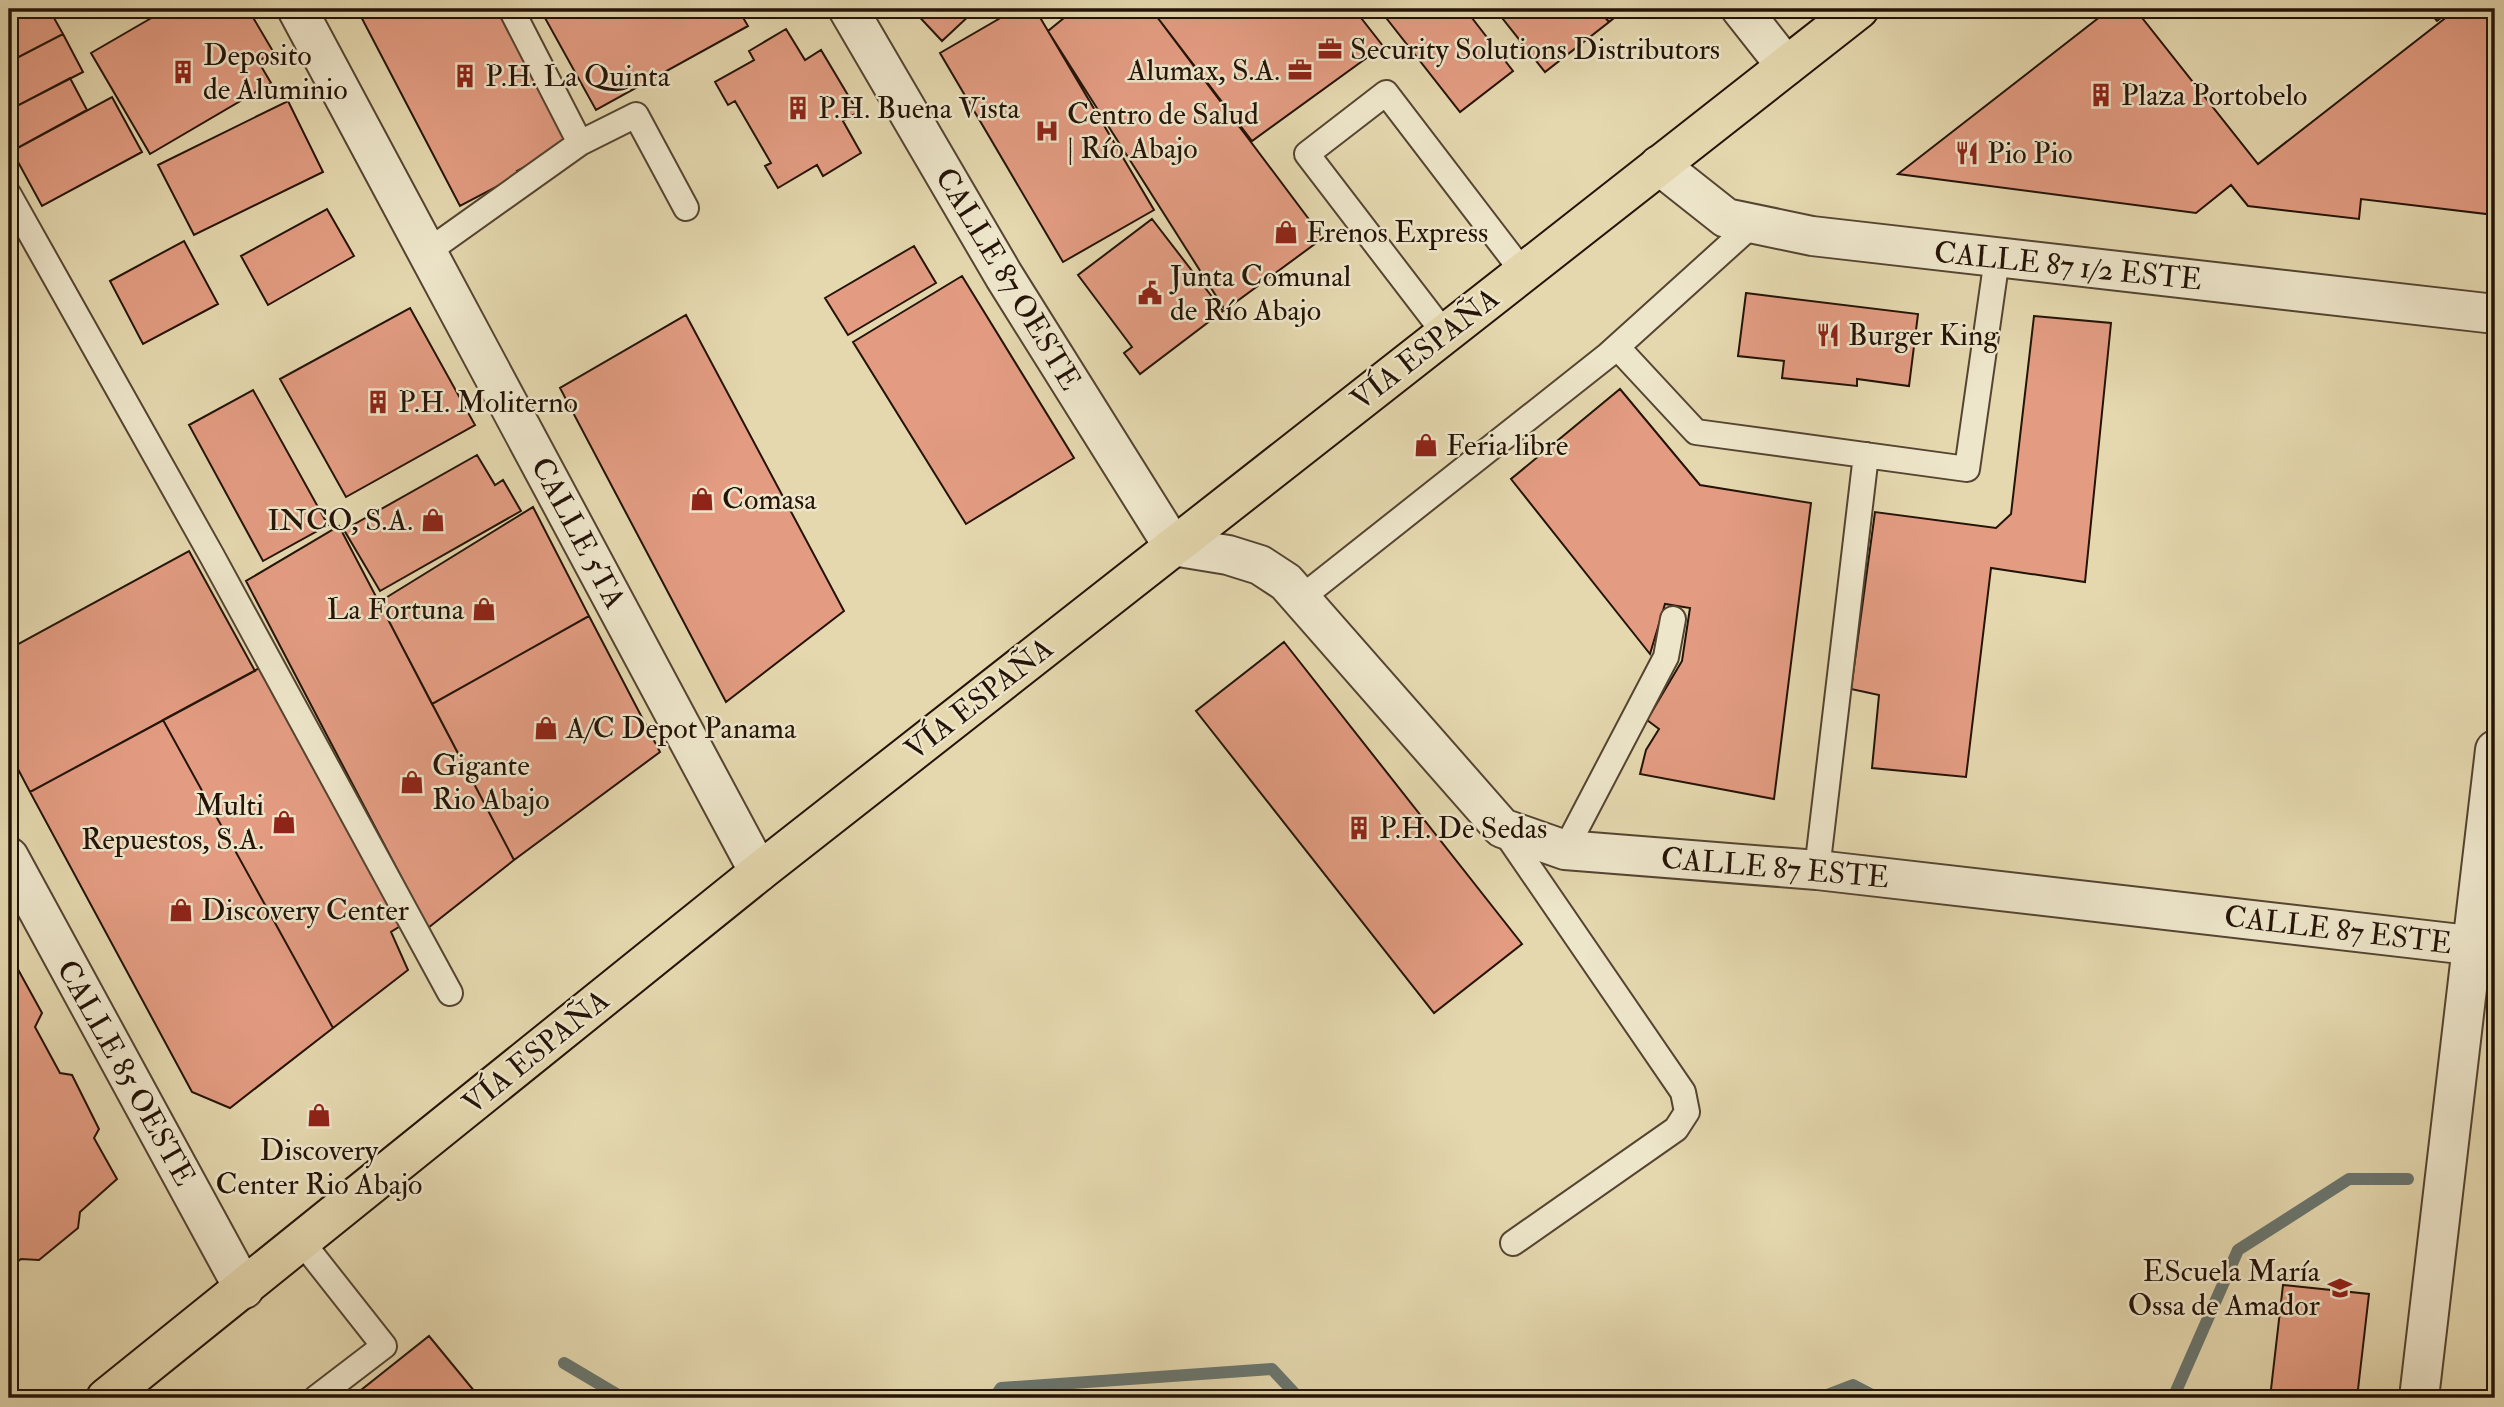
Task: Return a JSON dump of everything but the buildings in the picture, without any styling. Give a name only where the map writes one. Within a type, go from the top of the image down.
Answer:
[{"type":"main road","name":"VÍA ESPAÑA","points":[[106,1398],[759,872],[1859,9]]},
{"type":"street","name":"CALLE 5TA","points":[[297,9],[759,872]]},
{"type":"street","name":"CALLE 87 OESTE","points":[[848,9],[1004,276],[1172,547]]},
{"type":"street","points":[[1741,9],[1786,66]]},
{"type":"street","name":"CALLE 87 1/2 ESTE","points":[[1659,165],[1726,218],[1812,236],[2495,313]]},
{"type":"street","name":"CALLE 87 ESTE","points":[[1172,547],[1228,555],[1260,565],[1286,582],[1502,828],[1565,850],[1817,870],[2483,947]]},
{"type":"street","points":[[2418,1398],[2483,947],[2495,750]]},
{"type":"street","name":"CALLE 85 OESTE","points":[[9,857],[244,1289]]},
{"type":"lane","points":[[511,9],[580,143]]},
{"type":"lane","points":[[1445,334],[1307,154],[1317,146],[1387,93],[1523,272]]},
{"type":"lane","points":[[427,252],[580,143],[636,115],[686,208]]},
{"type":"lane","points":[[9,195],[212,556],[450,993]]},
{"type":"lane","points":[[1301,598],[1617,347],[1754,223]]},
{"type":"lane","points":[[1617,347],[1696,432],[1968,469],[1997,258]]},
{"type":"lane","points":[[1817,870],[1866,455]]},
{"type":"lane","points":[[1565,850],[1665,657],[1672,619]]},
{"type":"lane","points":[[1502,828],[1683,1092],[1687,1112],[1676,1129],[1513,1243]]},
{"type":"lane","points":[[302,1242],[384,1346],[316,1398]]},
{"type":"waterway","points":[[2173,1398],[2238,1250],[2349,1179],[2408,1179]]},
{"type":"waterway","points":[[564,1363],[623,1398]]},
{"type":"waterway","points":[[994,1398],[1001,1388],[1272,1369],[1299,1398]]},
{"type":"waterway","points":[[1819,1398],[1853,1385],[1878,1398]]},
{"type":"place","name":"Security Solutions Distributors","points":[[1330,49]]},
{"type":"place","name":"Alumax, S.A.","points":[[1300,70]]},
{"type":"place","name":"Deposito de Aluminio","points":[[183,72]]},
{"type":"place","name":"P.H. La Quinta","points":[[465,76]]},
{"type":"place","name":"Plaza Portobelo","points":[[2101,95]]},
{"type":"place","name":"P.H. Buena Vista","points":[[798,108]]},
{"type":"place","name":"Centro de Salud | Río Abajo","points":[[1047,131]]},
{"type":"place","name":"Pio Pio","points":[[1967,153]]},
{"type":"place","name":"Frenos Express","points":[[1286,232]]},
{"type":"place","name":"Junta Comunal de Río Abajo","points":[[1150,293]]},
{"type":"place","name":"Burger King","points":[[1828,335]]},
{"type":"place","name":"P.H. Moliterno","points":[[378,402]]},
{"type":"place","name":"Feria libre","points":[[1426,445]]},
{"type":"place","name":"Comasa","points":[[702,499]]},
{"type":"place","name":"INCO, S.A.","points":[[433,520]]},
{"type":"place","name":"La Fortuna","points":[[484,609]]},
{"type":"place","name":"A/C Depot Panama","points":[[546,728]]},
{"type":"place","name":"Gigante Rio Abajo","points":[[412,782]]},
{"type":"place","name":"Multi Repuestos, S.A.","points":[[284,822]]},
{"type":"place","name":"P.H. De Sedas","points":[[1359,828]]},
{"type":"place","name":"Discovery Center","points":[[181,910]]},
{"type":"place","name":"Discovery Center Rio Abajo","points":[[319,1115]]},
{"type":"place","name":"EScuela María Ossa de Amador","points":[[2340,1288]]}]
